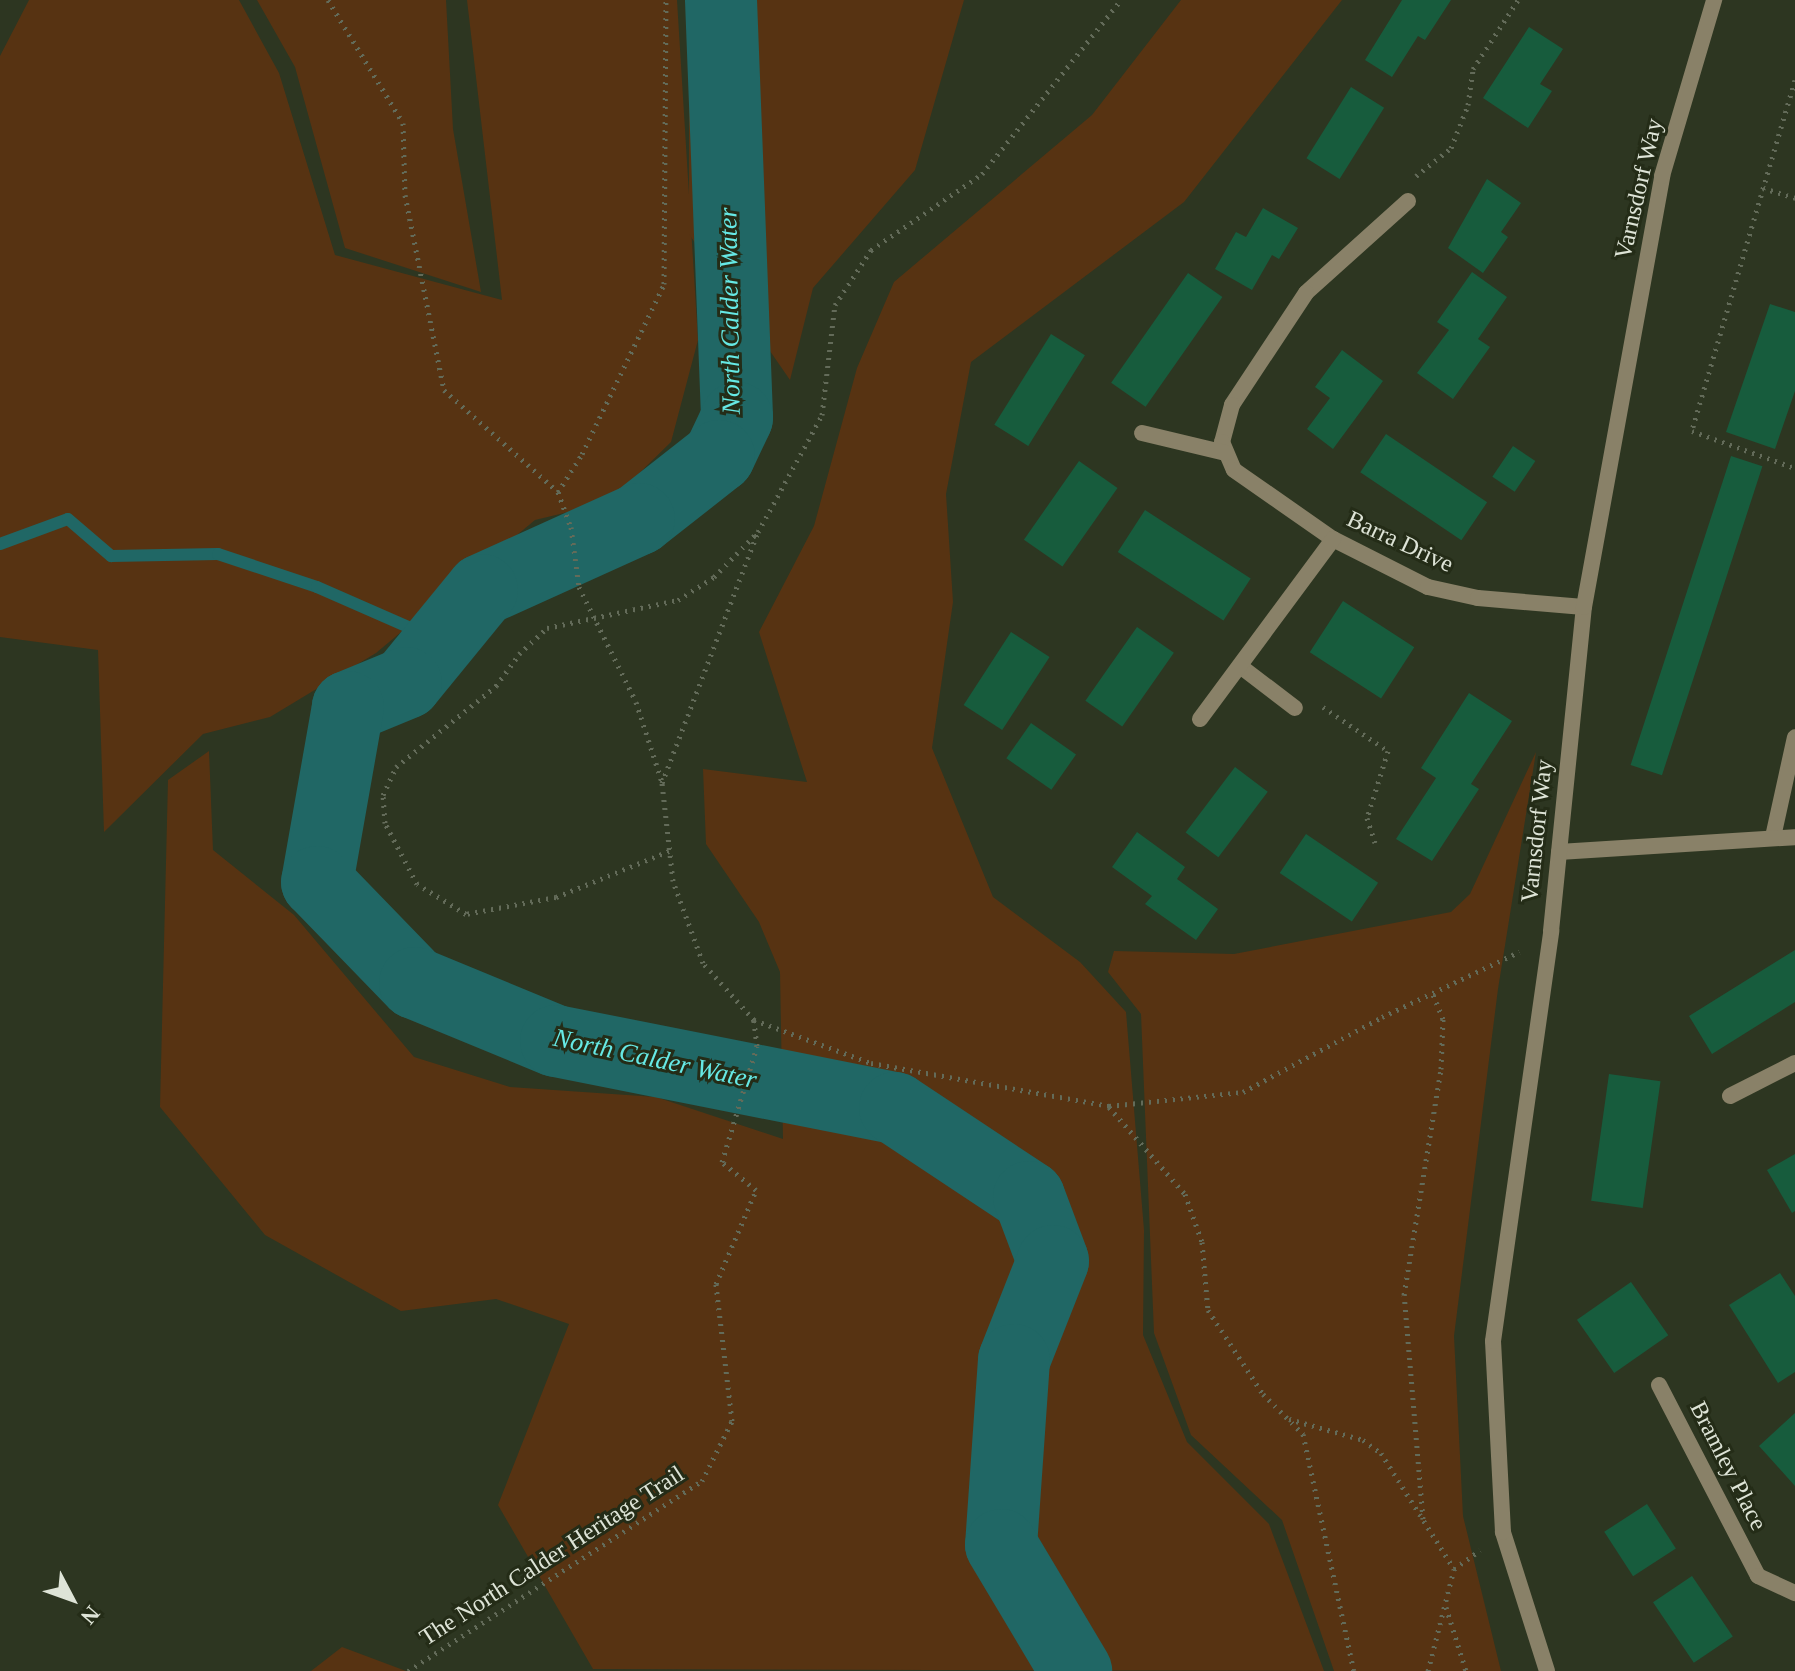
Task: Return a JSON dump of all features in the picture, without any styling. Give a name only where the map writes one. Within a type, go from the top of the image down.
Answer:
[{"type":"street","name":"Varnsdorf Way","points":[[1547,1671],[1503,1532],[1493,1341],[1551,931],[1584,607],[1662,176],[1714,0]]},
{"type":"street","points":[[1226,453],[1222,442],[1232,405],[1306,293],[1408,201]]},
{"type":"street","points":[[1142,433],[1226,453]]},
{"type":"street","name":"Barra Drive","points":[[1226,453],[1234,470],[1333,539],[1428,587],[1478,598],[1584,607]]},
{"type":"street","points":[[1200,719],[1333,539]]},
{"type":"street","points":[[1240,666],[1295,708]]},
{"type":"street","points":[[1773,837],[1795,737]]},
{"type":"street","points":[[1559,852],[1795,837]]},
{"type":"street","points":[[1730,1096],[1795,1063]]},
{"type":"street","name":"Bramley Place","points":[[1659,1385],[1758,1576],[1795,1593]]},
{"type":"path","points":[[328,0],[403,123],[405,195],[444,390],[558,492],[571,527],[579,587],[599,620],[636,702],[662,783],[673,881],[703,963],[754,1020],[871,1063],[1109,1106],[1243,1092],[1433,994],[1495,967],[1551,931]]},
{"type":"path","points":[[558,492],[582,454],[664,284],[666,0]]},
{"type":"path","points":[[662,783],[758,532],[822,415],[835,305],[871,250],[982,174],[1121,0]]},
{"type":"path","points":[[1408,201],[1418,171],[1451,148],[1468,105],[1473,69],[1518,0]]},
{"type":"path","points":[[1795,80],[1692,431],[1795,468]]},
{"type":"path","points":[[1763,188],[1795,198]]},
{"type":"path","points":[[670,851],[556,897],[466,914],[417,884],[385,823],[383,795],[396,767],[496,686],[519,654],[547,628],[599,620],[678,600],[714,577],[758,532]]},
{"type":"path","points":[[1295,708],[1322,706],[1388,751],[1367,818],[1375,843]]},
{"type":"path","points":[[1423,1519],[1404,1295],[1441,1069],[1443,1019],[1433,994]]},
{"type":"path","name":"The North Calder Heritage Trail","points":[[408,1671],[702,1481],[732,1421],[716,1284],[756,1190],[722,1162],[757,1046],[754,1020]]},
{"type":"path","points":[[1109,1106],[1185,1194],[1202,1242],[1208,1310],[1263,1394],[1303,1434],[1354,1671]]},
{"type":"path","points":[[1288,1419],[1363,1440],[1381,1453],[1454,1569]]},
{"type":"path","points":[[1428,1671],[1454,1569],[1503,1532]]},
{"type":"path","points":[[1445,1605],[1466,1671]]},
{"type":"shaded area","points":[[29,0],[239,0],[279,73],[335,255],[502,300],[467,0],[677,0],[698,340],[671,442],[610,502],[535,520],[376,653],[270,717],[203,734],[104,832],[98,650],[0,637],[0,56]]},
{"type":"shaded area","points":[[257,0],[446,0],[453,129],[481,292],[345,248],[295,67]]},
{"type":"shaded area","points":[[689,0],[964,0],[915,170],[813,288],[790,380],[689,234]]},
{"type":"shaded area","points":[[1181,0],[1342,0],[1184,202],[971,362],[946,494],[953,602],[932,748],[993,897],[1080,962],[1126,1012],[1144,1230],[1143,1335],[1187,1442],[1269,1524],[1324,1671],[593,1669],[498,1505],[569,1324],[496,1299],[401,1311],[265,1235],[160,1107],[168,780],[209,751],[213,850],[294,915],[414,1057],[510,1087],[656,1097],[783,1139],[780,972],[759,922],[706,844],[703,769],[807,782],[759,632],[814,526],[857,368],[894,282],[1092,115]]},
{"type":"shaded area","points":[[1536,752],[1498,989],[1454,1336],[1463,1516],[1501,1671],[1334,1671],[1282,1520],[1191,1435],[1154,1333],[1141,1014],[1108,972],[1114,951],[1234,954],[1451,912],[1470,894]]},
{"type":"shaded area","points":[[342,1647],[406,1671],[311,1671]]},
{"type":"building","points":[[1402,0],[1451,0],[1425,40],[1418,36],[1392,77],[1365,60]]},
{"type":"building","points":[[1529,27],[1563,49],[1540,84],[1552,91],[1528,128],[1483,98]]},
{"type":"building","points":[[1351,87],[1384,108],[1340,179],[1306,158]]},
{"type":"building","points":[[1487,179],[1521,203],[1501,232],[1508,237],[1483,273],[1448,248]]},
{"type":"building","points":[[1263,208],[1298,228],[1279,259],[1272,255],[1252,290],[1215,269],[1236,232],[1246,237]]},
{"type":"building","points":[[1472,272],[1507,297],[1478,339],[1490,347],[1453,399],[1417,373],[1449,330],[1437,322]]},
{"type":"building","points":[[1188,273],[1222,297],[1146,407],[1111,383]]},
{"type":"building","points":[[1770,304],[1795,312],[1795,391],[1775,449],[1726,432]]},
{"type":"building","points":[[1051,334],[1085,355],[1028,446],[994,425]]},
{"type":"building","points":[[1342,350],[1383,381],[1333,449],[1307,429],[1330,398],[1315,387]]},
{"type":"building","points":[[1386,434],[1487,502],[1461,540],[1360,472]]},
{"type":"building","points":[[1513,446],[1535,461],[1515,492],[1492,477]]},
{"type":"building","points":[[1731,456],[1762,466],[1662,775],[1631,765]]},
{"type":"building","points":[[1079,461],[1118,488],[1062,567],[1024,540]]},
{"type":"building","points":[[1145,510],[1251,579],[1223,621],[1118,552]]},
{"type":"building","points":[[1343,601],[1414,647],[1381,698],[1310,652]]},
{"type":"building","points":[[1137,627],[1174,653],[1122,727],[1085,701]]},
{"type":"building","points":[[1011,632],[1050,657],[1002,730],[964,705]]},
{"type":"building","points":[[1469,693],[1512,721],[1471,784],[1479,789],[1432,861],[1396,839],[1436,778],[1421,768]]},
{"type":"building","points":[[1031,723],[1076,755],[1051,790],[1006,758]]},
{"type":"building","points":[[1235,767],[1268,792],[1218,857],[1186,832]]},
{"type":"building","points":[[1137,832],[1185,867],[1177,879],[1218,909],[1196,940],[1145,904],[1152,896],[1112,867]]},
{"type":"building","points":[[1306,834],[1378,883],[1352,922],[1280,873]]},
{"type":"building","points":[[1795,950],[1795,1002],[1712,1054],[1689,1016]]},
{"type":"building","points":[[1609,1074],[1660,1081],[1643,1208],[1591,1201]]},
{"type":"building","points":[[1795,1154],[1795,1211],[1792,1213],[1767,1170]]},
{"type":"building","points":[[1780,1273],[1795,1296],[1795,1372],[1778,1383],[1729,1305]]},
{"type":"building","points":[[1631,1282],[1668,1335],[1614,1373],[1577,1320]]},
{"type":"building","points":[[1795,1413],[1795,1486],[1759,1446]]},
{"type":"building","points":[[1647,1504],[1676,1548],[1633,1576],[1604,1532]]},
{"type":"building","points":[[1692,1576],[1733,1637],[1694,1663],[1653,1602]]},
{"type":"waterway","name":"North Calder Water","points":[[721,0],[737,418],[719,456],[639,519],[482,590],[406,683],[348,707],[317,882],[415,983],[556,1041],[895,1108],[1029,1197],[1053,1261],[1014,1360],[1001,1545],[1076,1671]]},
{"type":"waterway","points":[[0,544],[68,519],[111,556],[218,554],[317,587],[440,641]]}]
